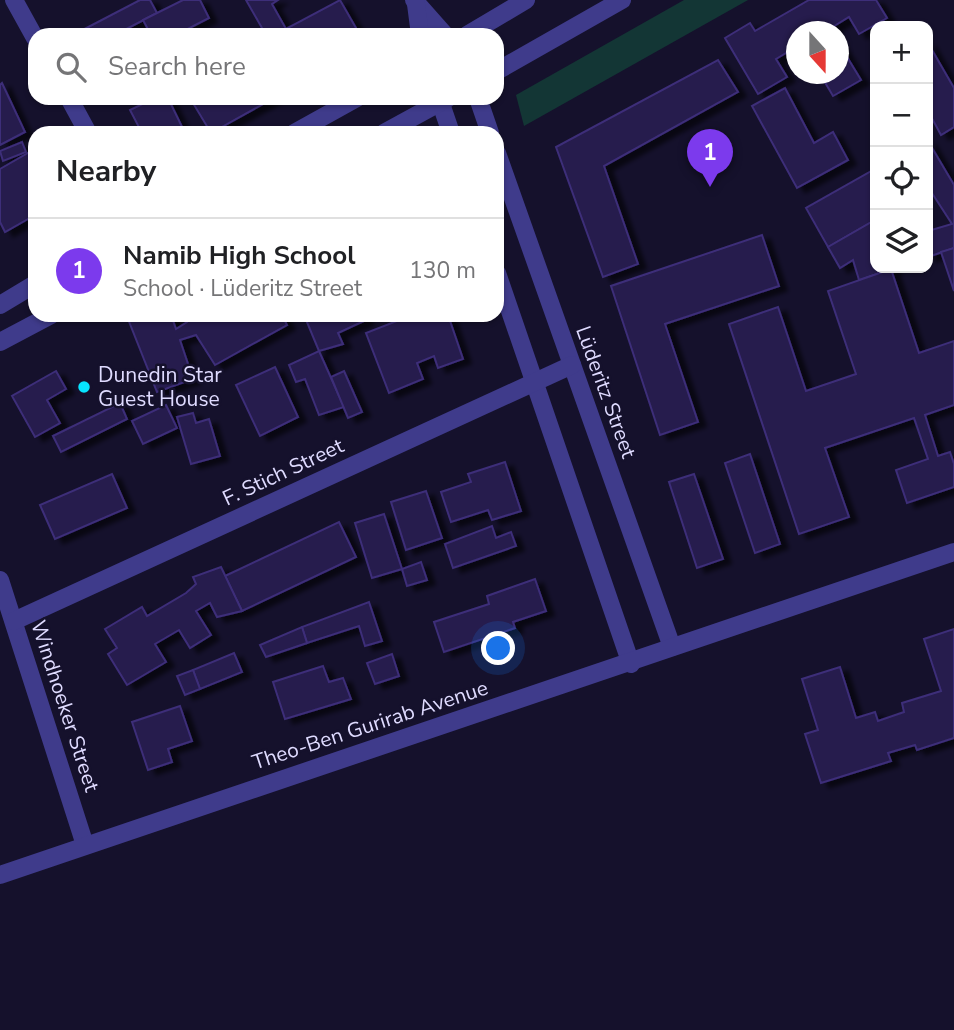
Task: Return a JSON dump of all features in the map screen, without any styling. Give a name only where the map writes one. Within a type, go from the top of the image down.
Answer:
[{"type":"street","points":[[14,0],[29,28]]},
{"type":"street","points":[[479,28],[526,0]]},
{"type":"street","points":[[504,67],[622,0]]},
{"type":"street","points":[[415,2],[419,28]]},
{"type":"street","points":[[415,2],[439,28]]},
{"type":"street","points":[[73,105],[84,126]]},
{"type":"street","points":[[307,126],[344,105]]},
{"type":"street","points":[[396,126],[433,105]]},
{"type":"street","points":[[444,105],[449,126]]},
{"type":"street","points":[[480,105],[488,126]]},
{"type":"street","name":"Lüderitz Street","points":[[504,173],[672,647]]},
{"type":"street","points":[[0,305],[28,288]]},
{"type":"street","points":[[504,294],[631,663]]},
{"type":"street","points":[[0,342],[38,322]]},
{"type":"street","name":"F. Stich Street","points":[[14,621],[572,365]]},
{"type":"street","name":"Theo-Ben Gurirab Avenue","points":[[0,875],[954,552]]},
{"type":"street","name":"Windhoeker Street","points":[[0,580],[85,845]]},
{"type":"green space","points":[[684,0],[748,0],[524,126],[516,95]]},
{"type":"building","points":[[140,0],[150,0],[157,13],[128,28],[86,28]]},
{"type":"building","points":[[183,0],[200,0],[209,18],[190,28],[147,28],[143,20]]},
{"type":"building","points":[[246,0],[278,0],[272,4],[285,28],[262,28]]},
{"type":"building","points":[[340,0],[356,28],[288,28]]},
{"type":"building","points":[[809,0],[876,0],[887,18],[870,21],[870,28],[859,34],[849,17],[842,21],[786,21],[786,53],[776,59],[786,78],[758,94],[725,38],[750,23],[755,31]]},
{"type":"building","points":[[933,52],[954,88],[954,127],[941,135],[933,120]]},
{"type":"building","points":[[718,60],[738,92],[604,166],[638,264],[603,277],[556,147]]},
{"type":"building","points":[[849,60],[861,80],[833,96],[826,84],[849,84]]},
{"type":"building","points":[[2,83],[25,132],[0,145],[0,85]]},
{"type":"building","points":[[785,88],[814,143],[833,132],[848,160],[797,188],[752,106]]},
{"type":"building","points":[[140,105],[171,105],[182,126],[138,126],[130,110]]},
{"type":"building","points":[[194,105],[261,105],[224,126],[207,126]]},
{"type":"building","points":[[22,142],[26,152],[3,161],[0,151]]},
{"type":"building","points":[[933,149],[954,185],[954,248],[933,255],[933,230],[952,224],[933,195]]},
{"type":"building","points":[[28,153],[28,219],[5,232],[0,222],[0,169]]},
{"type":"building","points":[[870,172],[870,223],[828,247],[806,208]]},
{"type":"building","points":[[870,223],[870,273],[880,273],[859,280],[853,260],[840,268],[828,247]]},
{"type":"building","points":[[762,235],[779,286],[665,324],[698,422],[660,435],[611,286]]},
{"type":"building","points":[[954,248],[954,291],[941,252]]},
{"type":"building","points":[[880,273],[892,273],[919,353],[954,341],[954,405],[925,415],[938,456],[950,452],[954,464],[954,487],[907,503],[896,470],[928,459],[914,418],[825,448],[849,517],[799,534],[729,324],[778,307],[806,391],[856,374],[828,291]]},
{"type":"building","points":[[129,322],[174,322],[176,329],[187,322],[286,322],[287,325],[215,365],[196,335],[180,340],[193,379],[157,392]]},
{"type":"building","points":[[307,322],[362,322],[338,333],[343,344],[319,351]]},
{"type":"building","points":[[394,322],[450,322],[463,359],[438,368],[434,356],[417,363],[423,379],[389,393],[366,333]]},
{"type":"building","points":[[319,351],[344,407],[319,415],[305,379],[296,382],[289,365]]},
{"type":"building","points":[[275,367],[298,417],[260,436],[236,385]]},
{"type":"building","points":[[56,371],[66,389],[47,400],[60,423],[35,437],[12,396]]},
{"type":"building","points":[[344,371],[362,412],[348,418],[331,377]]},
{"type":"building","points":[[120,403],[127,419],[61,452],[53,436]]},
{"type":"building","points":[[166,405],[177,428],[143,444],[132,421]]},
{"type":"building","points":[[193,413],[196,423],[209,419],[220,456],[191,464],[177,417]]},
{"type":"building","points":[[750,454],[780,544],[755,553],[725,463]]},
{"type":"building","points":[[505,462],[521,511],[492,520],[488,510],[451,522],[441,492],[471,482],[468,474]]},
{"type":"building","points":[[112,474],[127,508],[55,539],[40,505]]},
{"type":"building","points":[[694,474],[723,559],[697,568],[669,482]]},
{"type":"building","points":[[426,491],[442,538],[406,550],[391,502]]},
{"type":"building","points":[[384,514],[402,569],[372,578],[355,523]]},
{"type":"building","points":[[339,522],[356,557],[242,611],[225,576]]},
{"type":"building","points":[[492,526],[496,538],[511,532],[516,546],[453,568],[445,544]]},
{"type":"building","points":[[421,562],[427,580],[407,586],[402,569]]},
{"type":"building","points":[[221,567],[242,611],[217,617],[210,603],[196,611],[211,635],[190,648],[179,630],[155,644],[166,662],[127,685],[108,654],[117,648],[105,629],[142,607],[147,616],[186,593],[196,584],[193,577]]},
{"type":"building","points":[[535,579],[546,611],[513,622],[515,628],[444,652],[434,622],[489,604],[487,596]]},
{"type":"building","points":[[369,602],[382,641],[365,646],[359,626],[307,643],[302,627]]},
{"type":"building","points":[[302,627],[307,643],[266,657],[260,645]]},
{"type":"building","points":[[954,629],[954,738],[917,750],[915,745],[888,753],[891,761],[821,783],[805,734],[818,730],[802,679],[840,667],[856,718],[875,712],[878,721],[904,712],[902,703],[941,691],[924,639]]},
{"type":"building","points":[[234,653],[242,672],[200,689],[193,670]]},
{"type":"building","points":[[392,654],[399,676],[375,684],[367,663]]},
{"type":"building","points":[[323,666],[329,682],[343,678],[351,699],[285,719],[273,682]]},
{"type":"building","points":[[193,670],[200,689],[185,695],[177,676]]},
{"type":"building","points":[[180,706],[192,741],[168,749],[172,762],[148,770],[132,722]]},
{"type":"place","name":"Namib High School","points":[[710,187]]},
{"type":"place","name":"Dunedin Star Guest House","points":[[84,387]]}]
